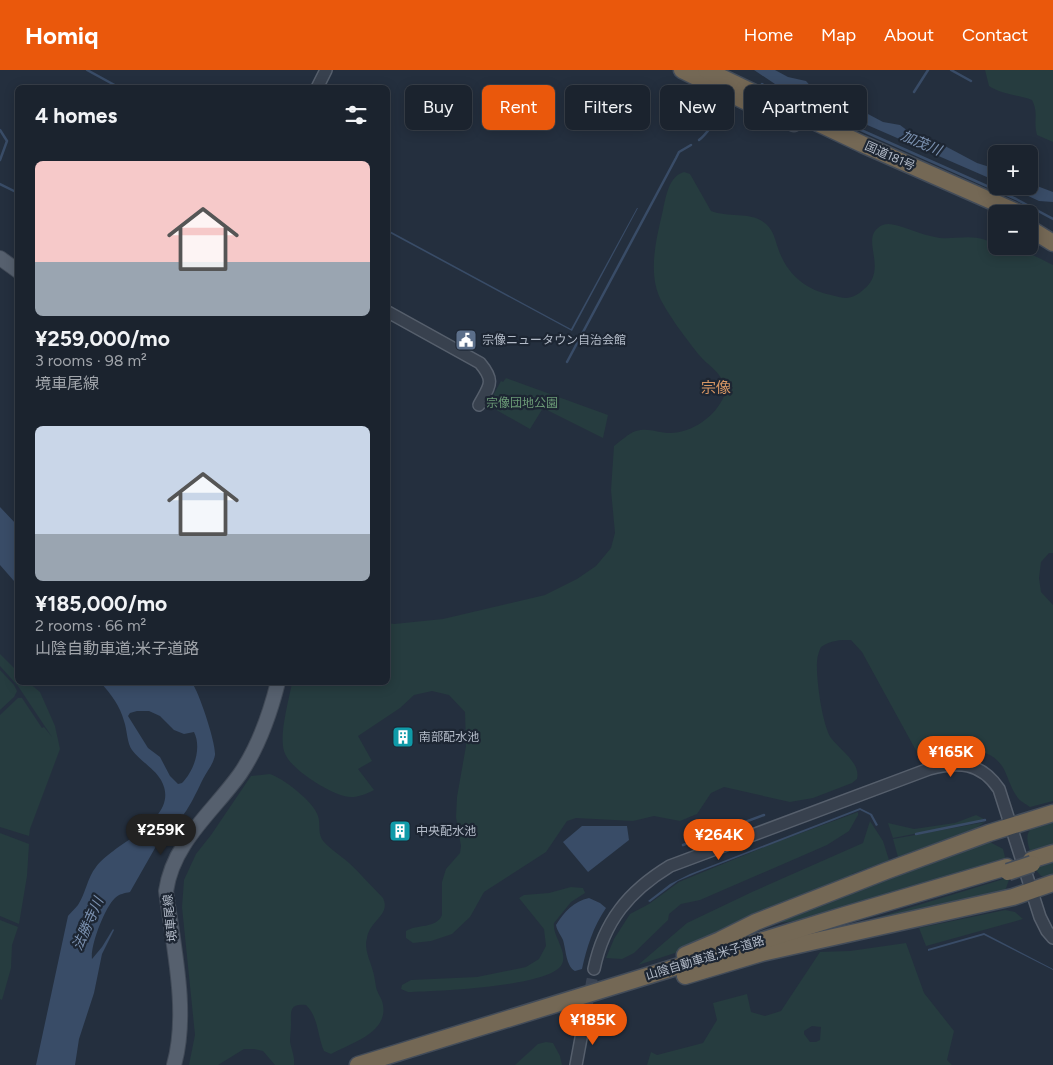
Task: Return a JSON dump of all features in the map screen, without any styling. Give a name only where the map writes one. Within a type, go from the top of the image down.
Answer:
[{"type":"highway","name":"国道181号","points":[[682,70],[757,107],[988,210]]},
{"type":"highway","name":"国道181号","points":[[706,70],[862,144],[1001,205]]},
{"type":"highway","points":[[1038,223],[1053,232]]},
{"type":"highway","points":[[1038,234],[1053,244]]},
{"type":"highway","points":[[508,1018],[684,955],[797,905],[886,871],[1010,826],[1053,813]]},
{"type":"highway","name":"山陰自動車道;米子道路","points":[[1031,862],[1053,853]]},
{"type":"highway","name":"山陰自動車道;米子道路","points":[[358,1065],[508,1018],[1007,869],[1053,857]]},
{"type":"highway","name":"山陰自動車道;米子道路","points":[[377,1065],[1007,869]]},
{"type":"highway","points":[[617,991],[640,989],[762,953],[993,902],[1053,883]]},
{"type":"main road","points":[[0,258],[15,269]]},
{"type":"main road","name":"境車尾線","points":[[174,1065],[179,1027],[178,986],[166,891],[168,876],[176,857],[190,835],[240,774],[262,732],[271,710],[277,685]]},
{"type":"street","points":[[318,85],[326,70]]},
{"type":"street","points":[[390,313],[480,363],[488,372],[490,378],[489,385],[479,405]]},
{"type":"street","points":[[594,969],[603,938],[620,907],[634,892],[670,866],[929,769],[958,764],[972,766],[982,771],[992,779],[998,789],[1040,917],[1053,938]]},
{"type":"street","points":[[576,1065],[584,1022]]},
{"type":"green space","points":[[985,70],[1053,70],[1053,142],[1037,135],[1035,109],[1032,100],[1004,93],[989,86]]},
{"type":"green space","points":[[684,172],[690,174],[711,211],[754,217],[766,224],[773,233],[787,267],[799,280],[822,293],[844,298],[851,297],[863,290],[874,274],[875,265],[872,240],[874,234],[880,226],[885,224],[896,225],[940,238],[980,238],[988,240],[988,255],[1032,255],[1053,265],[1053,553],[1049,553],[1041,562],[1039,578],[1041,592],[1053,605],[1053,801],[1030,807],[1018,798],[1002,766],[995,758],[986,753],[976,751],[955,752],[925,760],[919,756],[862,652],[851,640],[836,641],[821,647],[819,652],[817,669],[819,689],[822,712],[831,738],[849,757],[856,768],[857,779],[852,783],[813,798],[790,802],[724,787],[711,793],[697,814],[680,821],[654,816],[633,821],[576,818],[567,821],[546,852],[484,892],[470,917],[452,934],[431,941],[413,943],[406,938],[406,931],[431,924],[442,915],[442,882],[446,869],[460,853],[461,846],[456,817],[457,797],[466,746],[465,712],[449,695],[432,691],[414,695],[400,708],[358,736],[372,761],[358,769],[374,790],[359,796],[348,797],[328,790],[301,772],[287,758],[284,751],[283,736],[292,685],[390,685],[390,623],[443,619],[545,595],[577,579],[596,566],[611,548],[615,533],[611,490],[614,446],[636,431],[645,430],[670,433],[695,427],[715,410],[724,396],[724,383],[721,377],[700,356],[678,327],[659,296],[656,286],[654,264],[658,231],[665,199],[669,187],[675,178]]},
{"type":"green space","name":"宗像団地公園","points":[[506,378],[608,415],[603,438],[543,408],[530,429],[491,407],[490,401],[501,381],[503,382]]},
{"type":"green space","points":[[0,654],[15,669],[15,683],[0,666]]},
{"type":"green space","points":[[0,670],[17,691],[14,697],[0,710]]},
{"type":"green space","points":[[31,685],[40,692],[55,726],[60,749],[29,836],[0,827],[0,715],[18,698],[22,698],[42,728],[44,727],[52,737],[18,686]]},
{"type":"green space","points":[[270,774],[290,785],[311,804],[318,816],[320,833],[324,842],[345,859],[383,898],[384,909],[369,932],[366,946],[383,1005],[383,1015],[380,1023],[366,1036],[331,1054],[324,1051],[316,1021],[310,1010],[306,1005],[296,1005],[292,1009],[290,1041],[294,1065],[275,1065],[263,1051],[244,1049],[218,1065],[189,1065],[195,1035],[182,907],[184,880],[196,854],[251,776]]},
{"type":"green space","points":[[858,812],[849,831],[827,845],[700,900],[681,904],[669,914],[668,920],[634,953],[622,959],[606,958],[614,939],[630,914],[649,904],[679,882],[774,843]]},
{"type":"green space","points":[[976,815],[986,820],[893,838],[888,823],[914,829],[955,823]]},
{"type":"green space","points":[[1053,820],[1053,847],[1031,854],[1027,839],[1030,830]]},
{"type":"green space","points":[[870,821],[883,841],[889,860],[852,874],[852,878],[706,943],[638,965],[687,923],[863,843]]},
{"type":"green space","points":[[985,822],[976,828],[898,857],[893,839]]},
{"type":"green space","points":[[0,833],[29,844],[27,876],[19,924],[0,916]]},
{"type":"green space","points":[[986,840],[1003,849],[1006,861],[824,916],[775,923]]},
{"type":"green space","points":[[1053,862],[1053,878],[1041,876],[1034,868]]},
{"type":"green space","points":[[1010,877],[1004,894],[857,925],[876,918]]},
{"type":"green space","points":[[571,887],[583,888],[585,893],[571,902],[554,923],[563,959],[562,964],[554,972],[516,983],[491,986],[408,992],[401,989],[402,985],[411,980],[477,977],[526,967],[539,959],[546,946],[544,929],[519,898],[524,895],[549,893]]},
{"type":"green space","points":[[1005,910],[1015,912],[1023,919],[926,946],[919,928]]},
{"type":"green space","points":[[0,920],[18,927],[12,945],[11,968],[2,1000],[0,999]]},
{"type":"green space","points":[[906,943],[924,993],[954,1031],[947,1060],[952,1065],[647,1065],[651,1052],[657,1055],[703,1043],[717,1020],[713,1003],[747,994],[751,1012],[765,1016],[781,1011],[820,952],[850,951]],"holes":[[[812,1026],[821,1027],[820,1040],[810,1042],[804,1031]]]},
{"type":"green space","points":[[553,1043],[560,1056],[562,1065],[515,1065],[538,1044]]},
{"type":"water","points":[[754,70],[775,70],[788,77],[806,81],[810,85],[777,85]]},
{"type":"water","name":"加茂川","points":[[867,113],[883,122],[900,125],[916,137],[945,146],[977,163],[988,166],[988,178],[867,125]]},
{"type":"water","points":[[1038,186],[1053,192],[1053,202],[1039,201],[1026,195],[1038,195]]},
{"type":"water","points":[[638,208],[572,331],[390,233],[390,231],[571,329]]},
{"type":"water","points":[[0,507],[15,523],[15,583],[0,565]]},
{"type":"water","name":"法勝寺川","points":[[103,685],[193,685],[199,696],[213,740],[215,755],[187,810],[177,823],[163,834],[130,892],[115,898],[107,909],[93,945],[92,959],[114,930],[102,954],[94,993],[79,1039],[75,1065],[36,1065],[68,916],[81,900],[96,867],[144,829],[163,807],[165,794],[161,780],[130,747],[125,724],[115,700]],"holes":[[[137,711],[149,711],[160,716],[174,730],[184,734],[194,732],[196,738],[197,752],[193,766],[182,783],[178,784],[170,776],[160,757],[148,748],[128,716],[130,713]]]},
{"type":"water","points":[[860,808],[872,814],[878,825],[876,826],[870,815],[860,810],[678,881],[650,902],[648,901],[670,884],[690,874]]},
{"type":"water","points":[[582,826],[627,826],[629,840],[588,872],[563,842]]},
{"type":"water","points":[[589,898],[606,908],[597,922],[591,937],[582,969],[575,971],[568,962],[563,940],[556,925],[570,908]]},
{"type":"water","points":[[984,933],[1053,970],[984,935],[928,951],[928,949]]},
{"type":"waterway","points":[[87,70],[114,85]]},
{"type":"waterway","points":[[914,92],[928,70]]},
{"type":"waterway","points":[[951,70],[971,81]]},
{"type":"waterway","name":"加茂川","points":[[762,84],[773,91],[1016,199],[1053,219]]},
{"type":"waterway","points":[[0,130],[7,141],[0,160]]},
{"type":"waterway","points":[[699,140],[708,130]]},
{"type":"waterway","points":[[567,362],[679,152],[691,145]]},
{"type":"waterway","points":[[0,184],[15,192]]},
{"type":"waterway","points":[[683,845],[764,815]]},
{"type":"waterway","points":[[916,834],[985,820]]},
{"type":"tunnel","points":[[584,1022],[594,969]]},
{"type":"place","name":"宗像ニュータウン自治会館","points":[[466,340]]},
{"type":"place","name":"南部配水池","points":[[403,737]]},
{"type":"place","name":"中央配水池","points":[[400,831]]},
{"type":"district","name":"宗像","points":[[716,388]]}]
